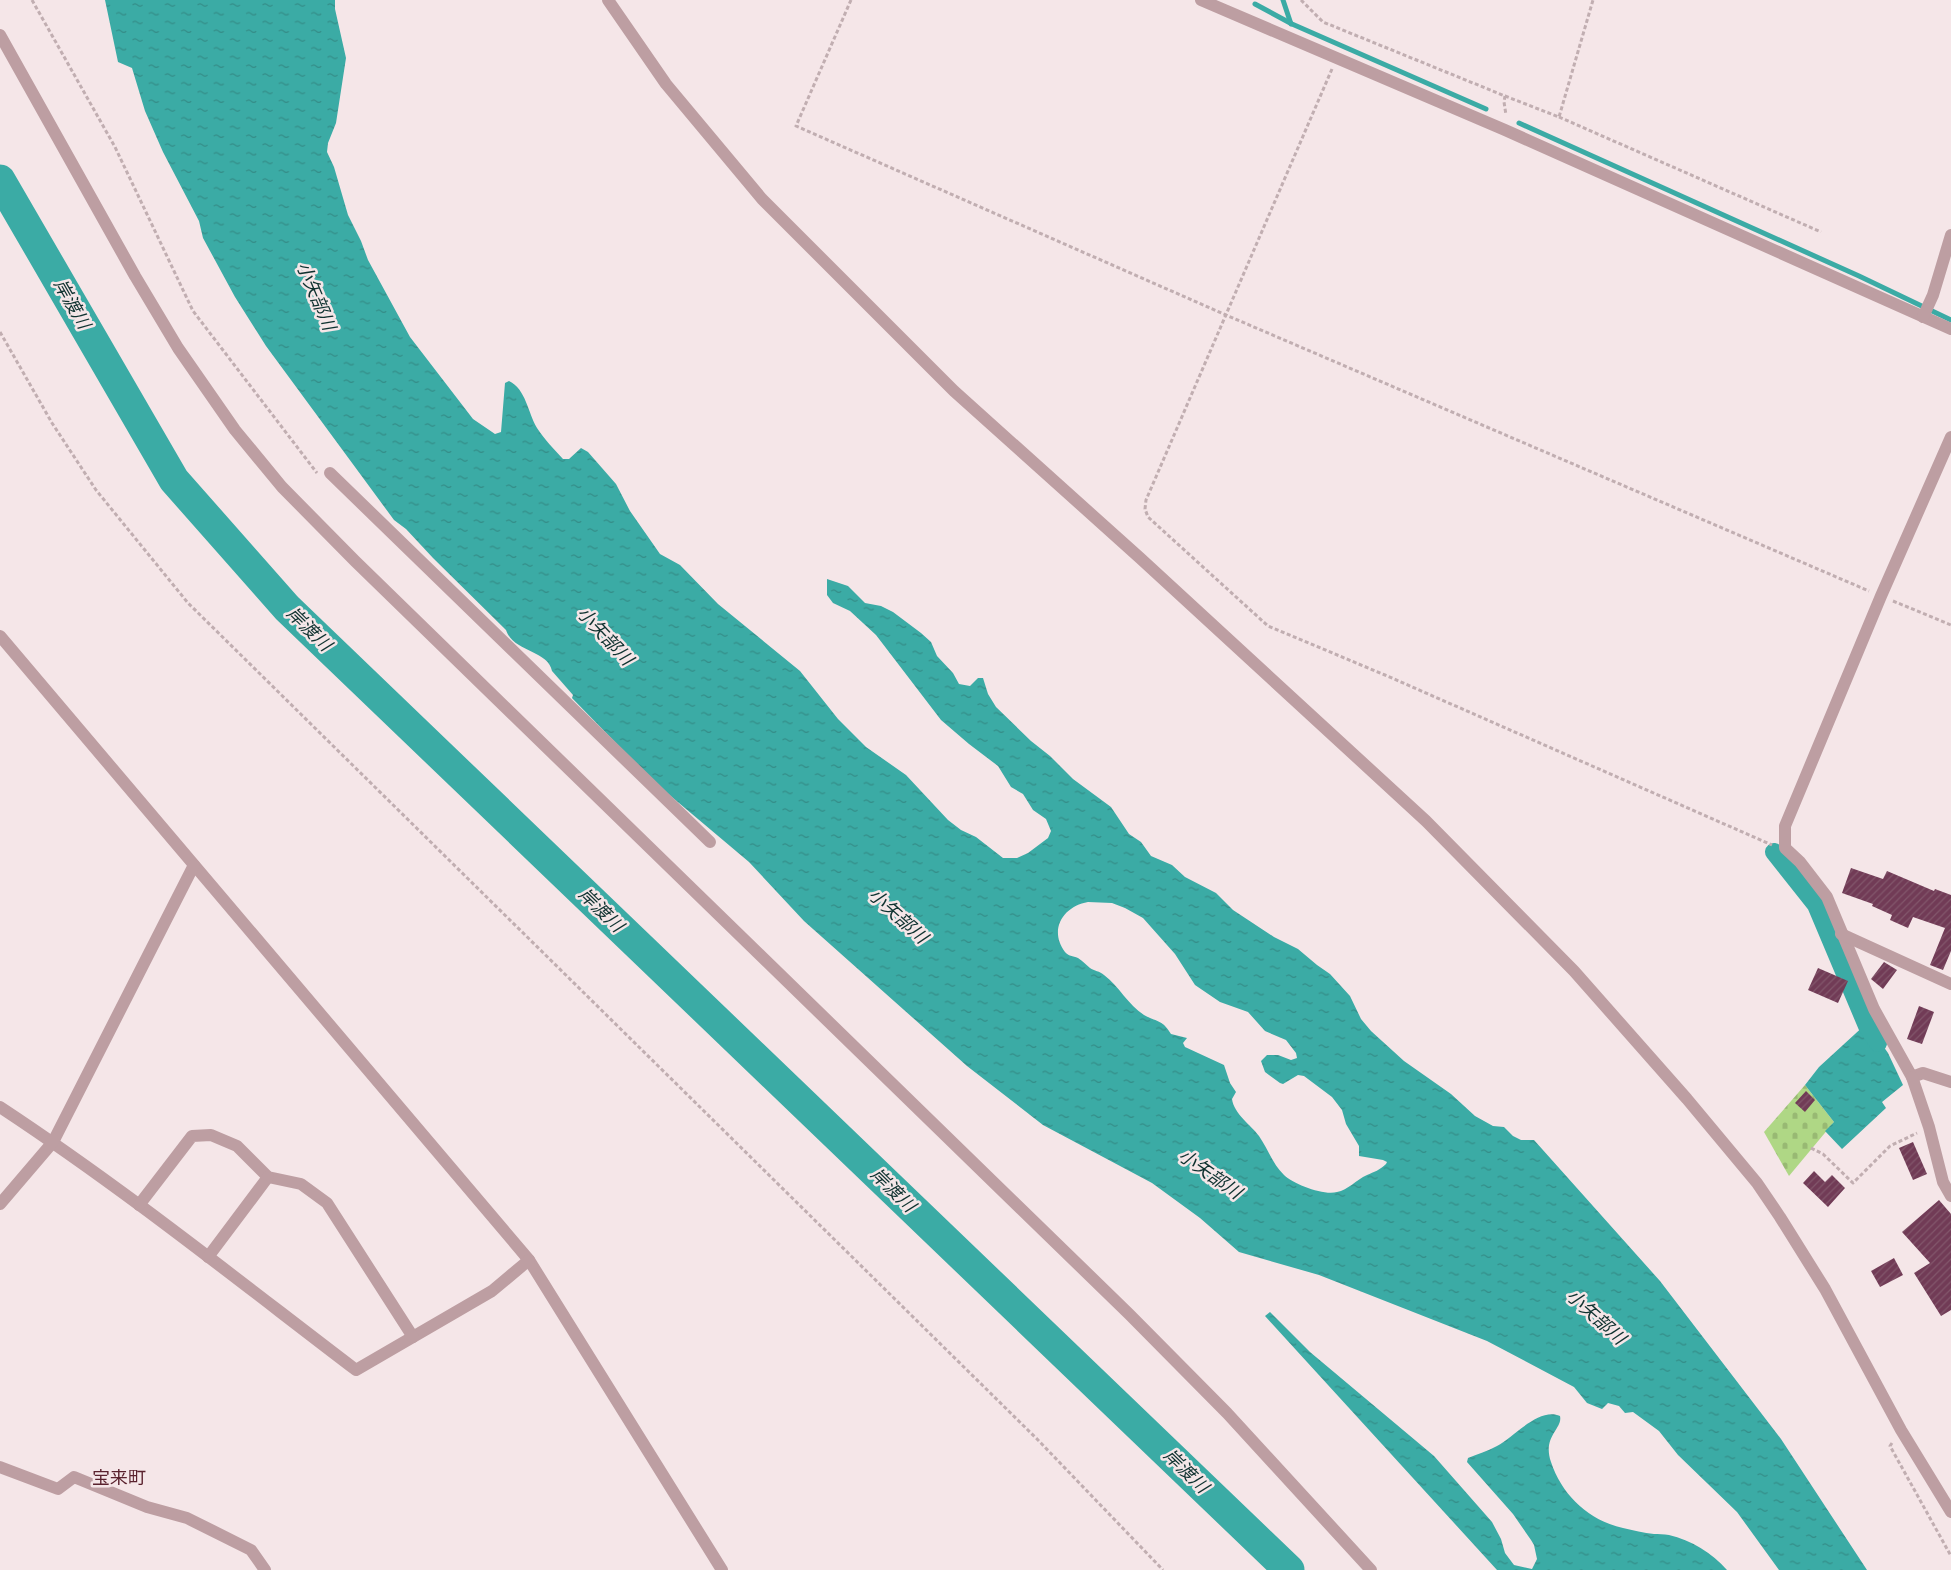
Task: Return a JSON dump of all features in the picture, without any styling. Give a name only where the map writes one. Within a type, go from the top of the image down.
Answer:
[{"type":"street","points":[[608,0],[666,84],[762,199],[954,391],[1140,558],[1426,821],[1574,971],[1687,1099],[1762,1190],[1824,1290],[1901,1430],[1951,1512]]},
{"type":"street","points":[[1201,0],[1505,130],[1924,314],[1951,329]]},
{"type":"street","points":[[0,35],[130,267],[178,348],[235,430],[282,487],[362,568],[1129,1314],[1227,1413],[1371,1570]]},
{"type":"street","points":[[1924,314],[1933,295],[1951,235]]},
{"type":"street","points":[[1951,437],[1881,596],[1785,826],[1785,848],[1800,862],[1827,897],[1841,934],[1874,1008],[1912,1077],[1929,1127],[1943,1182],[1951,1196]]},
{"type":"street","points":[[330,472],[710,842]]},
{"type":"street","points":[[0,636],[528,1260],[722,1570]]},
{"type":"street","points":[[0,1204],[53,1142],[194,865]]},
{"type":"street","points":[[1841,934],[1951,984]]},
{"type":"street","points":[[1912,1077],[1923,1073],[1951,1082]]},
{"type":"street","points":[[0,1107],[53,1142],[139,1205],[356,1370],[492,1291],[528,1260]]},
{"type":"street","points":[[139,1205],[192,1136],[211,1134],[237,1146],[268,1177],[301,1184],[327,1203],[413,1337]]},
{"type":"street","points":[[208,1257],[268,1177]]},
{"type":"street","points":[[0,1467],[58,1489],[74,1477],[147,1507],[187,1518],[251,1550],[265,1570]]},
{"type":"path","points":[[32,0],[116,147],[193,311],[321,478],[330,472]]},
{"type":"path","points":[[851,0],[796,126],[1226,315],[1951,626]]},
{"type":"path","points":[[1301,0],[1323,22],[1559,117],[1821,232]]},
{"type":"path","points":[[1559,117],[1593,0]]},
{"type":"path","points":[[1336,59],[1146,500],[1145,509],[1148,517],[1268,626],[1385,675],[1773,845],[1785,848]]},
{"type":"path","points":[[1505,96],[1504,102],[1508,122],[1505,130]]},
{"type":"path","points":[[0,332],[52,424],[96,490],[188,603],[1037,1439],[1163,1570]]},
{"type":"path","points":[[1811,1148],[1823,1154],[1853,1183],[1890,1146],[1929,1127]]},
{"type":"path","points":[[1901,1430],[1890,1446],[1951,1556]]},
{"type":"green space","points":[[1805,1085],[1834,1122],[1789,1176],[1764,1132]]},
{"type":"water","name":"小矢部川","points":[[105,0],[335,0],[335,9],[346,58],[336,123],[328,143],[327,152],[334,167],[348,215],[368,260],[410,337],[473,419],[495,434],[501,432],[505,383],[509,381],[515,385],[523,395],[537,428],[549,444],[563,459],[569,459],[581,448],[588,452],[616,484],[630,511],[660,554],[680,565],[718,604],[800,671],[838,719],[866,747],[906,775],[948,820],[961,830],[976,837],[1003,858],[1017,858],[1028,853],[1048,838],[1051,831],[1046,819],[1033,810],[1023,794],[1011,787],[998,766],[941,720],[876,635],[850,611],[833,603],[827,595],[827,579],[848,586],[865,603],[881,606],[893,612],[921,633],[931,642],[937,656],[953,673],[959,684],[970,686],[978,678],[983,678],[988,694],[996,707],[1073,779],[1111,807],[1129,834],[1141,842],[1151,856],[1172,865],[1185,877],[1216,893],[1233,910],[1274,937],[1298,949],[1330,974],[1350,996],[1361,1019],[1371,1031],[1404,1061],[1451,1094],[1475,1116],[1493,1126],[1504,1127],[1513,1136],[1521,1140],[1534,1140],[1660,1281],[1781,1439],[1867,1570],[1779,1570],[1737,1512],[1678,1455],[1659,1431],[1633,1412],[1625,1413],[1619,1406],[1608,1403],[1602,1409],[1587,1403],[1574,1387],[1487,1341],[1319,1275],[1239,1252],[1200,1218],[1152,1183],[1043,1125],[967,1066],[804,921],[749,862],[654,782],[572,698],[573,695],[552,671],[549,664],[538,655],[516,643],[506,630],[406,529],[394,520],[266,346],[235,297],[203,238],[199,221],[163,152],[145,111],[132,68],[118,62]],"holes":[[[1088,902],[1112,903],[1143,918],[1175,954],[1195,985],[1220,1002],[1248,1012],[1265,1031],[1286,1040],[1296,1053],[1297,1058],[1291,1060],[1278,1055],[1267,1055],[1261,1061],[1265,1072],[1283,1084],[1298,1075],[1304,1076],[1332,1097],[1342,1110],[1346,1124],[1359,1146],[1359,1156],[1383,1160],[1387,1162],[1386,1164],[1345,1189],[1331,1193],[1309,1188],[1294,1182],[1284,1175],[1276,1166],[1259,1136],[1236,1110],[1232,1099],[1236,1092],[1230,1083],[1224,1065],[1185,1047],[1183,1043],[1187,1038],[1171,1034],[1162,1024],[1138,1011],[1109,979],[1078,958],[1065,952],[1060,943],[1058,927],[1066,914],[1079,904]]]},
{"type":"water","points":[[1867,1023],[1888,1053],[1903,1085],[1882,1102],[1886,1108],[1842,1149],[1825,1131],[1834,1122],[1805,1085],[1819,1067]]},
{"type":"water","points":[[1270,1312],[1310,1352],[1434,1456],[1492,1522],[1501,1539],[1505,1553],[1514,1565],[1532,1569],[1537,1559],[1534,1545],[1513,1514],[1467,1462],[1468,1458],[1504,1442],[1535,1419],[1552,1414],[1560,1416],[1560,1421],[1549,1446],[1551,1462],[1562,1485],[1578,1504],[1599,1519],[1610,1524],[1646,1533],[1669,1535],[1685,1540],[1708,1553],[1727,1570],[1497,1570],[1265,1316]]},
{"type":"building","points":[[1851,868],[1883,879],[1887,871],[1934,891],[1935,889],[1951,895],[1951,951],[1943,970],[1930,965],[1945,928],[1913,917],[1908,928],[1890,920],[1892,915],[1872,906],[1873,904],[1842,893]]},
{"type":"building","points":[[1884,962],[1897,970],[1883,989],[1871,979]]},
{"type":"building","points":[[1818,968],[1848,981],[1838,1003],[1808,990]]},
{"type":"building","points":[[1919,1006],[1934,1012],[1922,1044],[1907,1039]]},
{"type":"building","points":[[1806,1091],[1815,1100],[1805,1112],[1795,1103]]},
{"type":"building","points":[[1913,1142],[1927,1174],[1913,1180],[1899,1148]]},
{"type":"building","points":[[1814,1171],[1825,1182],[1832,1175],[1845,1188],[1828,1207],[1803,1183]]},
{"type":"building","points":[[1939,1200],[1951,1214],[1951,1310],[1941,1316],[1914,1273],[1930,1263],[1902,1232]]},
{"type":"building","points":[[1894,1258],[1903,1275],[1880,1287],[1871,1271]]},
{"type":"waterway","points":[[1283,0],[1291,24]]},
{"type":"waterway","points":[[1255,4],[1292,24],[1486,109]]},
{"type":"waterway","points":[[1519,123],[1859,276],[1951,320]]},
{"type":"waterway","name":"岸渡川","points":[[0,180],[174,480],[287,608],[1289,1570]]},
{"type":"waterway","points":[[1774,852],[1816,905],[1867,1026],[1878,1043]]},
{"type":"district","name":"宝来町","points":[[119,1478]]}]
